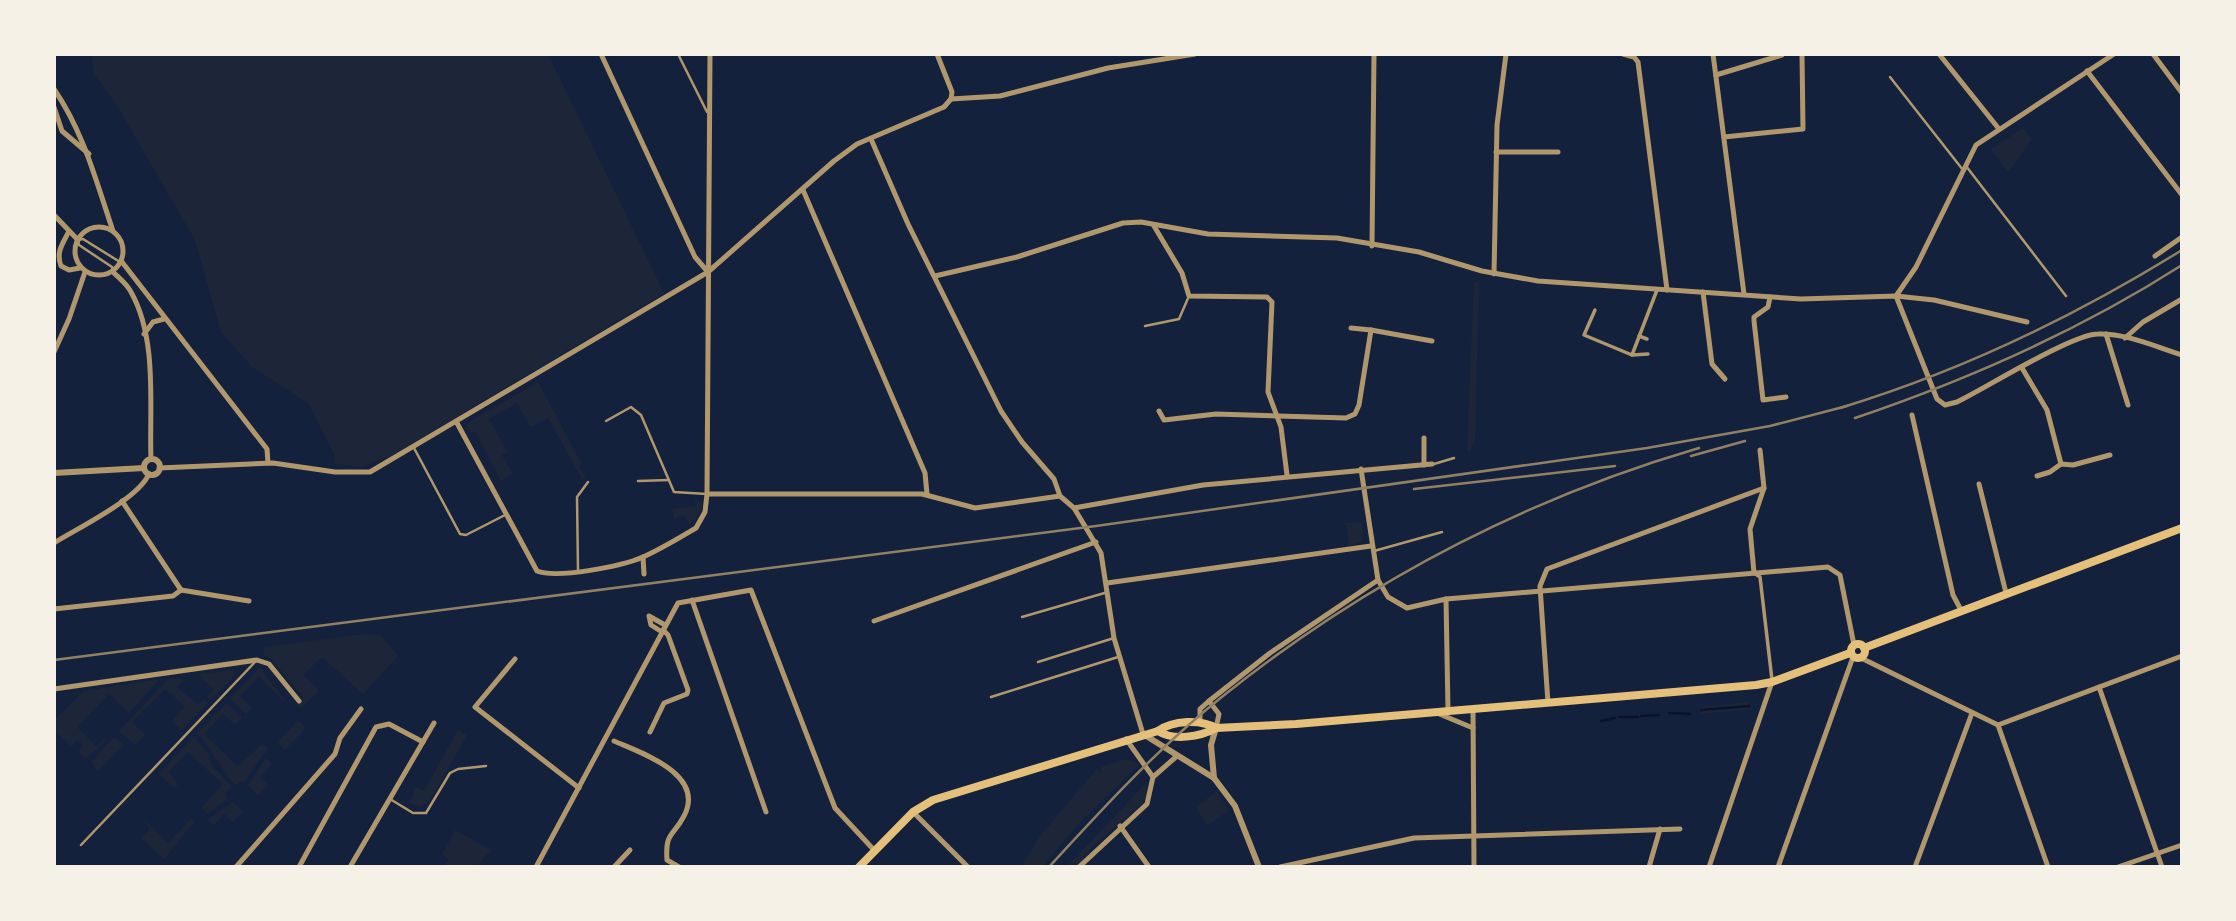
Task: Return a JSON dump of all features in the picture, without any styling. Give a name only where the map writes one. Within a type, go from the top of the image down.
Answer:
[{"type":"main road","points":[[859,867],[913,811],[945,795],[1158,731],[1166,726],[1200,722],[1216,728],[1548,703],[1772,682],[2182,528]]},
{"type":"main road","points":[[1158,731],[1168,737],[1206,734],[1216,728]]},
{"type":"street","points":[[601,54],[695,257],[708,272]]},
{"type":"street","points":[[457,423],[537,571],[545,574],[578,570],[643,557],[696,528],[705,512],[707,494],[710,54]]},
{"type":"street","points":[[159,468],[268,463],[358,474],[370,472],[457,423],[708,272],[834,161],[871,139],[944,107],[951,99],[952,92],[937,54]]},
{"type":"street","points":[[951,99],[1000,96],[1108,68],[1195,54]]},
{"type":"street","points":[[1372,246],[1374,54]]},
{"type":"street","points":[[1494,274],[1496,152],[1506,54]]},
{"type":"street","points":[[1623,54],[1634,57],[1638,62],[1667,290]]},
{"type":"street","points":[[1713,54],[1744,294]]},
{"type":"street","points":[[1724,136],[1802,129],[1802,54]]},
{"type":"street","points":[[1939,54],[1999,129]]},
{"type":"street","points":[[1896,296],[1916,267],[1976,145],[2114,54]]},
{"type":"street","points":[[2153,54],[2182,93]]},
{"type":"street","points":[[1716,75],[1782,55]]},
{"type":"street","points":[[2087,71],[2182,195]]},
{"type":"street","points":[[54,89],[71,113],[89,154],[113,231],[123,246],[121,262],[113,272],[92,274],[61,266],[56,261],[68,233]]},
{"type":"street","points":[[54,107],[62,131],[89,154]]},
{"type":"street","points":[[871,139],[1001,411],[1021,442],[1054,479],[1060,496],[1074,508],[1096,542],[1107,583],[1118,657],[1143,734],[1214,778],[1235,806],[1259,867]]},
{"type":"street","points":[[1496,152],[1558,152]]},
{"type":"street","points":[[803,190],[925,473],[927,494]]},
{"type":"street","points":[[100,227],[107,214]]},
{"type":"street","points":[[54,215],[68,233],[78,240]]},
{"type":"street","points":[[935,276],[1017,257],[1123,223],[1208,234],[1338,238],[1440,256],[1494,274],[1538,281],[1770,297],[1827,299],[1896,296],[1966,305],[2027,323]]},
{"type":"street","points":[[1154,226],[1182,273],[1189,296],[1267,297],[1272,302],[1268,392],[1283,439],[1287,475]]},
{"type":"street","points":[[54,352],[69,319],[83,270],[75,257],[78,240],[88,230],[100,227],[113,231]]},
{"type":"street","points":[[2155,256],[2182,237]]},
{"type":"street","points":[[121,262],[267,449],[268,463]]},
{"type":"street","points":[[113,272],[131,291],[144,334],[149,382],[151,459]]},
{"type":"street","points":[[1632,355],[1657,290]]},
{"type":"street","points":[[1703,292],[1712,364],[1725,379]]},
{"type":"street","points":[[1896,296],[1937,399],[1945,405],[1957,402],[2081,338],[2106,334],[2182,355]]},
{"type":"street","points":[[1770,297],[1768,307],[1754,317],[1763,400],[1786,397]]},
{"type":"street","points":[[2126,338],[2143,322],[2182,299]]},
{"type":"street","points":[[1595,310],[1584,335],[1632,355],[1648,354]]},
{"type":"street","points":[[144,334],[153,322],[164,319]]},
{"type":"street","points":[[1351,328],[1432,341]]},
{"type":"street","points":[[1159,411],[1164,420],[1216,414],[1277,417],[1320,415],[1346,418],[1355,414],[1359,405],[1371,330]]},
{"type":"street","points":[[2106,334],[2128,405]]},
{"type":"street","points":[[1639,336],[1647,339]]},
{"type":"street","points":[[2022,368],[2047,410],[2061,464]]},
{"type":"street","points":[[1912,415],[1954,595],[1961,610]]},
{"type":"street","points":[[1424,438],[1424,465]]},
{"type":"street","points":[[1754,573],[1750,529],[1764,488],[1760,450]]},
{"type":"street","points":[[2037,476],[2050,472],[2061,464],[2073,465],[2110,455]]},
{"type":"street","points":[[54,473],[146,471],[156,474],[158,463],[151,459]]},
{"type":"street","points":[[54,544],[144,484],[146,462],[151,459]]},
{"type":"street","points":[[1074,508],[1193,486],[1287,475],[1432,464]]},
{"type":"street","points":[[1362,469],[1378,580],[1388,597],[1407,608],[1446,599],[1754,573],[1831,567],[1839,572],[1855,653],[1778,867]]},
{"type":"street","points":[[1979,484],[2006,593]]},
{"type":"street","points":[[1548,703],[1541,592],[1542,577],[1553,565],[1764,488]]},
{"type":"street","points":[[707,494],[927,494],[962,506],[979,508],[1060,496]]},
{"type":"street","points":[[122,501],[181,590]]},
{"type":"street","points":[[874,621],[1096,542]]},
{"type":"street","points":[[1107,583],[1373,548]]},
{"type":"street","points":[[643,557],[645,574]]},
{"type":"street","points":[[1709,867],[1772,682],[1760,577],[1754,573]]},
{"type":"street","points":[[1200,722],[1200,709],[1209,701],[1289,639],[1378,580]]},
{"type":"street","points":[[54,609],[173,596],[181,590],[249,601]]},
{"type":"street","points":[[536,867],[678,603],[751,590],[835,808],[874,850]]},
{"type":"street","points":[[1446,599],[1448,711]]},
{"type":"street","points":[[692,600],[766,812]]},
{"type":"street","points":[[650,732],[664,703],[687,694],[688,690],[668,635],[663,629]]},
{"type":"street","points":[[1855,653],[1998,725],[2182,656]]},
{"type":"street","points":[[515,659],[475,707],[579,788]]},
{"type":"street","points":[[54,689],[257,660],[269,664],[299,701]]},
{"type":"street","points":[[2099,687],[2162,867]]},
{"type":"street","points":[[1209,701],[1219,713],[1211,745],[1214,778]]},
{"type":"street","points":[[236,867],[335,754],[340,738],[361,709]]},
{"type":"street","points":[[1473,709],[1474,867]]},
{"type":"street","points":[[1434,712],[1473,728]]},
{"type":"street","points":[[1916,867],[1972,713]]},
{"type":"street","points":[[350,867],[434,723]]},
{"type":"street","points":[[299,867],[376,727],[389,724],[422,742]]},
{"type":"street","points":[[1998,725],[2048,867]]},
{"type":"street","points":[[1126,739],[1153,777]]},
{"type":"street","points":[[614,741],[667,767],[684,783],[687,806],[684,816],[668,834],[667,860],[679,867]]},
{"type":"street","points":[[1079,867],[1120,826],[1147,804],[1153,777],[1177,755]]},
{"type":"street","points":[[913,811],[968,867]]},
{"type":"street","points":[[1120,826],[1149,867]]},
{"type":"street","points":[[1280,867],[1414,838],[1680,829]]},
{"type":"street","points":[[1649,867],[1660,830]]},
{"type":"street","points":[[2118,867],[2182,845]]},
{"type":"street","points":[[614,867],[630,850]]},
{"type":"lane","points":[[678,54],[705,111],[710,113]]},
{"type":"lane","points":[[1890,77],[2066,296]]},
{"type":"lane","points":[[113,272],[112,267],[79,245],[78,240],[83,239],[121,262]]},
{"type":"lane","points":[[1145,326],[1179,319],[1189,296]]},
{"type":"lane","points":[[606,421],[631,407],[641,415],[674,492],[707,494]]},
{"type":"lane","points":[[414,448],[460,534],[466,535],[505,515]]},
{"type":"lane","points":[[1432,464],[1454,458]]},
{"type":"lane","points":[[638,481],[669,480]]},
{"type":"lane","points":[[578,570],[577,497],[588,482]]},
{"type":"lane","points":[[1373,548],[1442,532]]},
{"type":"lane","points":[[1022,617],[1108,593]]},
{"type":"lane","points":[[1038,662],[1114,638]]},
{"type":"lane","points":[[991,697],[1118,657]]},
{"type":"lane","points":[[81,845],[257,660]]},
{"type":"lane","points":[[390,799],[413,813],[426,813],[450,773],[458,769],[486,766]]},
{"type":"shaded area","points":[[92,54],[548,54],[664,293],[393,455],[361,467],[334,464],[335,456],[308,403],[252,367],[221,332],[195,240],[118,107],[94,74]]},
{"type":"shaded area","points":[[2023,128],[2032,139],[2008,172],[1991,149]]},
{"type":"shaded area","points":[[1474,282],[1479,282],[1475,440],[1470,452],[1467,450]]},
{"type":"shaded area","points":[[538,382],[582,464],[579,466],[586,478],[582,479],[548,418],[530,427],[517,403],[489,419],[507,452],[502,455],[513,474],[501,481],[475,431],[469,433],[466,424]]},
{"type":"shaded area","points":[[695,498],[703,504],[696,519],[689,524],[684,515],[674,519],[672,509],[696,506]]},
{"type":"shaded area","points":[[1362,522],[1362,541],[1349,546],[1346,523]]},
{"type":"shaded area","points":[[365,634],[381,635],[398,656],[363,694],[322,657],[303,675],[319,690],[301,709],[296,705],[303,697],[271,659],[264,655],[264,647]]},
{"type":"shaded area","points":[[260,667],[288,705],[259,677],[240,696],[252,708],[246,714],[230,698]]},
{"type":"shaded area","points":[[233,670],[235,675],[211,700],[207,697],[214,689],[200,674]]},
{"type":"shaded area","points":[[160,679],[129,713],[109,694],[77,727],[96,746],[111,734],[86,759],[78,752],[83,745],[77,740],[71,746],[54,730],[54,720],[84,691]]},
{"type":"shaded area","points":[[168,679],[183,680],[177,687],[198,705],[204,699],[208,703],[182,730],[172,721],[185,706],[165,689],[132,722],[145,735],[135,745],[119,731]]},
{"type":"shaded area","points":[[1748,702],[1749,709],[1701,714],[1700,707]]},
{"type":"shaded area","points":[[226,703],[242,718],[235,725],[223,714],[204,734],[238,766],[262,744],[268,748],[245,781],[235,785],[197,733]]},
{"type":"shaded area","points":[[298,720],[306,728],[285,750],[278,742]]},
{"type":"shaded area","points":[[458,730],[467,735],[429,802],[420,807],[408,802],[412,799],[415,787],[424,791]]},
{"type":"shaded area","points":[[194,736],[209,755],[210,763],[232,787],[225,793],[228,798],[208,814],[201,808],[223,784],[188,752],[169,771],[178,785],[174,788],[159,774]]},
{"type":"shaded area","points":[[114,737],[124,745],[98,771],[91,762]]},
{"type":"shaded area","points":[[266,758],[272,764],[260,777],[268,785],[258,796],[248,785]]},
{"type":"shaded area","points":[[1125,759],[1140,764],[1079,823],[1042,867],[1021,867],[1040,836],[1097,769],[1102,771],[1101,767]]},
{"type":"shaded area","points":[[1146,783],[1147,796],[1142,804],[1094,845],[1075,867],[1067,867]]},
{"type":"shaded area","points":[[1217,791],[1229,811],[1207,825],[1196,807]]},
{"type":"shaded area","points":[[233,802],[243,811],[233,822],[224,814],[214,825],[207,820]]},
{"type":"shaded area","points":[[143,818],[168,843],[191,819],[194,822],[164,859],[141,838],[150,829]]},
{"type":"shaded area","points":[[455,830],[491,850],[476,867],[444,867],[449,859],[442,854]]},
{"type":"waterway","points":[[1701,710],[1749,706]]},
{"type":"waterway","points":[[1669,713],[1690,714]]},
{"type":"waterway","points":[[1641,716],[1659,715]]},
{"type":"waterway","points":[[1620,717],[1638,717]]},
{"type":"waterway","points":[[1601,721],[1615,718]]},
{"type":"railway","points":[[1840,408],[1930,377],[2016,340],[2100,298],[2182,250]]},
{"type":"railway","points":[[1855,418],[1940,387],[2023,352],[2104,311],[2182,265]]},
{"type":"railway","points":[[54,660],[1096,526],[1647,448],[1770,426],[1847,406]]},
{"type":"railway","points":[[1691,456],[1745,441]]},
{"type":"railway","points":[[1049,867],[1133,778],[1199,716],[1277,655],[1332,617],[1390,581],[1509,519],[1571,492],[1699,448]]},
{"type":"railway","points":[[1414,489],[1615,466]]}]
